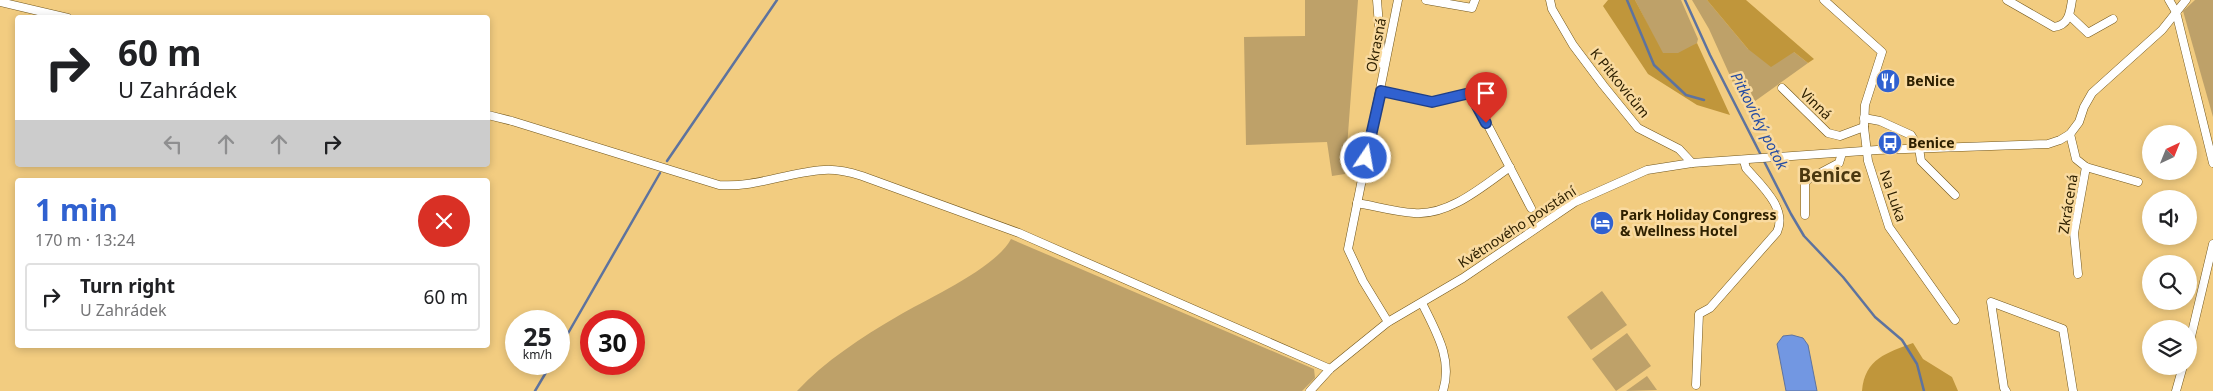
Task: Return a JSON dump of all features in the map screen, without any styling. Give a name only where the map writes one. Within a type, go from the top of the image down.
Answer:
[{"type":"street","points":[[1377,0],[1383,74]]},
{"type":"street","name":"Okrasná","points":[[1388,322],[1363,281],[1348,249],[1398,0]]},
{"type":"street","points":[[1426,0],[1472,8],[1475,0]]},
{"type":"street","name":"K Pitkovicům","points":[[1550,0],[1552,10],[1573,45],[1638,128],[1679,149],[1692,163]]},
{"type":"street","name":"Na Luka","points":[[1824,0],[1882,52],[1865,105],[1866,151],[1889,227],[1955,320]]},
{"type":"street","points":[[2007,0],[2054,27],[2065,23],[2070,16],[2072,0]]},
{"type":"street","points":[[2169,0],[2176,12],[2213,163]]},
{"type":"street","points":[[2138,182],[2086,167],[2076,159],[2070,134],[2079,122],[2084,107],[2092,93],[2162,30],[2186,0]]},
{"type":"street","points":[[0,2],[55,15]]},
{"type":"street","points":[[2070,16],[2088,33],[2113,18]]},
{"type":"street","name":"Vinná","points":[[1782,88],[1828,133],[1840,136],[1864,127]]},
{"type":"street","points":[[1381,91],[1432,102],[1470,93],[1531,208]]},
{"type":"street","points":[[490,116],[719,185],[744,186],[823,170],[842,170],[862,176],[1020,233],[1330,368]]},
{"type":"street","points":[[1864,118],[1880,121],[1911,135],[1919,148],[1921,161],[1955,196]]},
{"type":"street","name":"Květnového povstání","points":[[1310,391],[1330,368],[1388,322],[1463,278],[1575,202],[1647,170],[1692,163],[1866,151],[2048,144],[2070,134]]},
{"type":"street","points":[[1805,215],[1805,184],[1807,180],[1839,163],[1842,159],[1842,153]]},
{"type":"street","points":[[1696,384],[1699,314],[1710,308],[1777,232],[1781,223],[1778,207],[1746,168],[1747,160]]},
{"type":"street","points":[[1357,202],[1415,214],[1430,212],[1450,206],[1463,199],[1510,167]]},
{"type":"street","name":"Zkrácená","points":[[2078,274],[2074,234],[2086,167]]},
{"type":"street","points":[[2195,320],[2213,244]]},
{"type":"street","points":[[2006,391],[1991,302],[2063,329],[2073,391]]},
{"type":"street","points":[[1422,303],[1446,358],[1447,377],[1443,391]]},
{"type":"street","points":[[2176,391],[2180,375]]},
{"type":"shaded area","points":[[1305,0],[1358,0],[1345,174],[1332,176],[1327,142],[1246,145],[1244,37],[1305,36]]},
{"type":"shaded area","points":[[1608,0],[1635,0],[1663,53],[1678,53],[1697,43],[1730,115],[1697,105],[1648,74],[1603,6]]},
{"type":"shaded area","points":[[1635,0],[1681,0],[1698,39],[1697,43],[1690,48],[1713,81],[1662,53]]},
{"type":"shaded area","points":[[1692,0],[1707,0],[1748,49],[1794,52],[1808,63],[1751,104],[1741,100],[1709,29]]},
{"type":"shaded area","points":[[1707,0],[1746,0],[1814,59],[1808,63],[1794,52],[1771,67],[1748,49]]},
{"type":"shaded area","points":[[2195,0],[2213,0],[2213,117],[2183,11]]},
{"type":"shaded area","points":[[1011,239],[1314,369],[1315,378],[1302,391],[797,391],[832,360],[858,341],[976,272],[1003,250]]},
{"type":"shaded area","points":[[1602,291],[1627,325],[1591,350],[1567,317]]},
{"type":"shaded area","points":[[1627,333],[1651,366],[1616,391],[1592,359]]},
{"type":"shaded area","points":[[1913,343],[1923,359],[1952,377],[1958,391],[1862,391],[1868,371],[1879,358]]},
{"type":"shaded area","points":[[1647,376],[1657,390],[1626,391]]},
{"type":"water","points":[[1792,335],[1803,338],[1808,345],[1817,391],[1786,391],[1777,344],[1783,336]]},
{"type":"waterway","points":[[667,161],[777,0]]},
{"type":"waterway","points":[[1627,0],[1654,65],[1686,95],[1704,100]]},
{"type":"waterway","name":"Pitkovický potok","points":[[1685,0],[1710,55],[1804,236],[1843,277],[1875,317],[1902,340],[1917,364],[1924,391]]},
{"type":"waterway","points":[[570,330],[660,173]]},
{"type":"waterway","points":[[535,391],[544,375]]},
{"type":"place","name":"BeNice","points":[[1888,81]]},
{"type":"place","name":"Benice","points":[[1890,143]]},
{"type":"place","name":"Park Holiday Congress & Wellness Hotel","points":[[1602,223]]},
{"type":"district","name":"Benice","points":[[1830,175]]},
{"type":"route","points":[[1366,158],[1381,91],[1432,102],[1470,93],[1486,123]]}]
